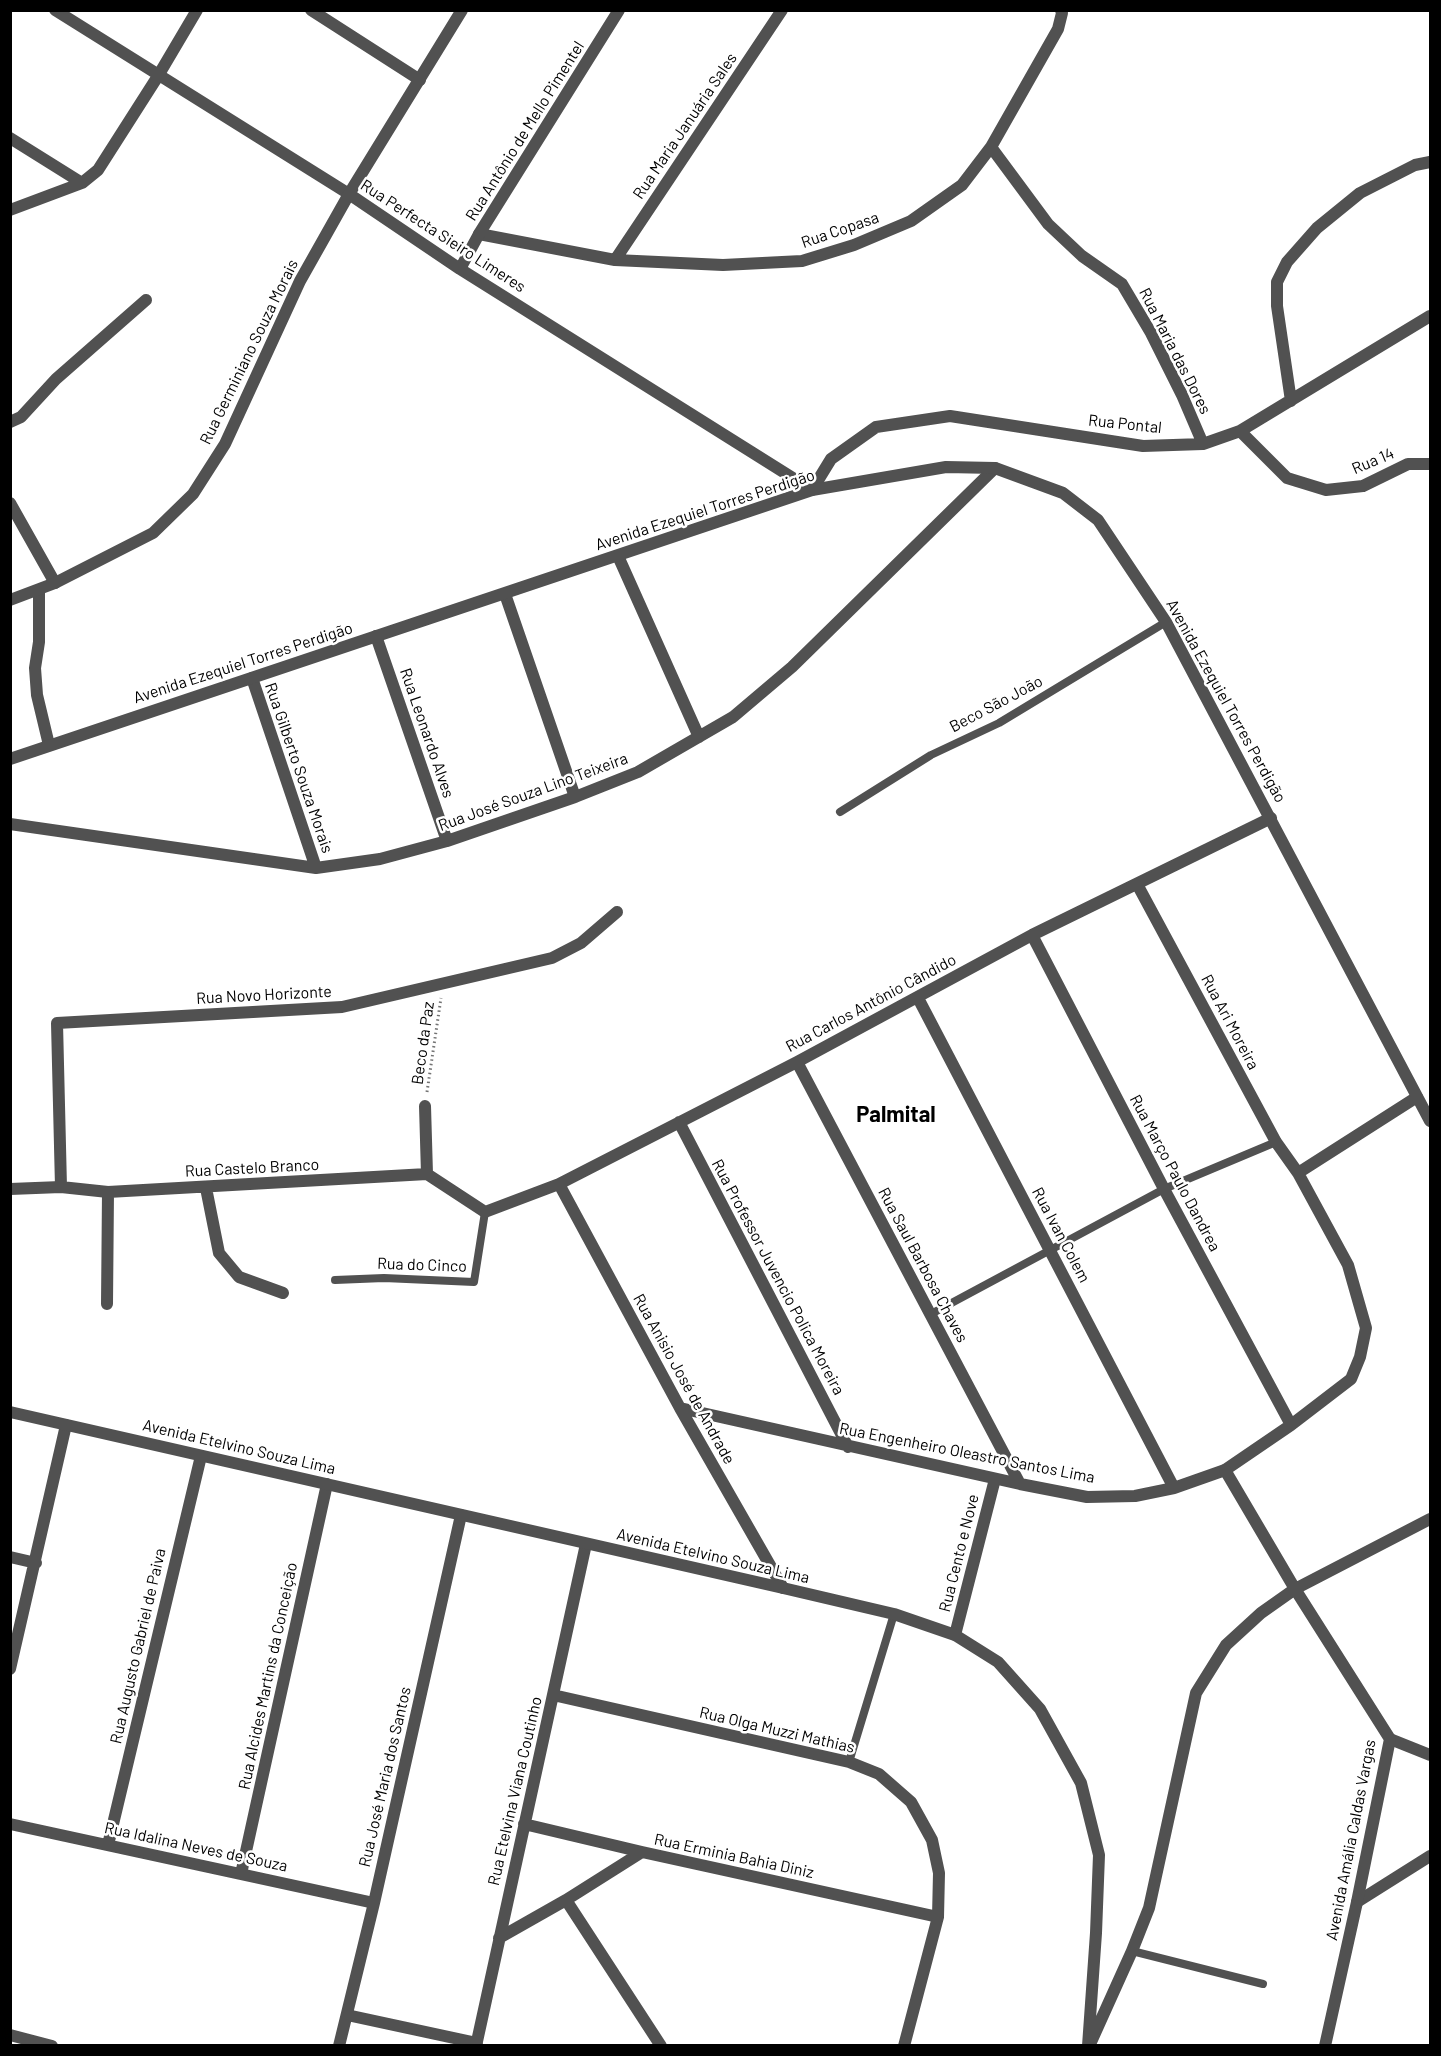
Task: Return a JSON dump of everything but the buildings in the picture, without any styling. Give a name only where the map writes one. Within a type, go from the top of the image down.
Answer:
[{"type":"street","name":"Rua Perfecta Sieiro Limeres","points":[[55,10],[349,194],[460,269],[812,490]]},
{"type":"street","points":[[10,210],[82,183],[98,170],[197,10]]},
{"type":"street","points":[[311,10],[420,80]]},
{"type":"street","name":"Rua Germiniano Souza Morais","points":[[10,600],[55,584],[153,533],[193,494],[225,444],[300,281],[349,194],[462,10]]},
{"type":"street","name":"Rua Antônio de Mello Pimentel","points":[[460,269],[479,234],[619,10]]},
{"type":"street","name":"Rua Maria Januária Sales","points":[[615,260],[782,10]]},
{"type":"street","name":"Rua Copasa","points":[[479,234],[615,260],[723,265],[802,261],[854,245],[911,220],[962,185],[991,147],[1058,29],[1061,10]]},
{"type":"street","points":[[10,138],[82,183]]},
{"type":"street","name":"Rua Maria das Dores","points":[[991,147],[1048,224],[1082,256],[1122,284],[1151,333],[1182,394],[1203,444]]},
{"type":"street","points":[[1291,401],[1277,306],[1277,282],[1287,262],[1317,228],[1360,193],[1415,165],[1431,162]]},
{"type":"street","points":[[10,422],[21,417],[56,379],[146,300]]},
{"type":"street","name":"Rua Pontal","points":[[812,490],[831,459],[876,427],[950,416],[1143,446],[1203,444],[1240,431],[1431,315]]},
{"type":"street","name":"Rua 14","points":[[1240,431],[1287,478],[1326,490],[1363,486],[1408,464],[1431,464]]},
{"type":"street","name":"Avenida Ezequiel Torres Perdigão","points":[[10,759],[812,490],[946,467],[995,468],[1063,493],[1098,520],[1166,622],[1431,1121]]},
{"type":"street","name":"Rua José Souza Lino Teixeira","points":[[10,824],[316,868],[380,859],[447,841],[574,797],[638,772],[733,717],[792,667],[995,468]]},
{"type":"street","points":[[10,503],[55,584]]},
{"type":"street","points":[[618,556],[699,737]]},
{"type":"street","points":[[39,590],[39,642],[35,668],[37,695],[49,746]]},
{"type":"street","points":[[505,594],[574,797]]},
{"type":"street","name":"Rua Leonardo Alves","points":[[376,636],[447,841]]},
{"type":"street","name":"Rua Gilberto Souza Morais","points":[[252,678],[316,868]]},
{"type":"street","name":"Rua Carlos Antônio Cândido","points":[[485,1212],[559,1184],[797,1062],[1032,935],[1271,818]]},
{"type":"street","name":"Rua Ari Moreira","points":[[1137,884],[1276,1142],[1298,1173],[1348,1265]]},
{"type":"street","name":"Rua Novo Horizonte","points":[[61,1187],[57,1023],[342,1007],[552,958],[581,943],[618,912]]},
{"type":"street","name":"Rua Março Paulo Dandrea","points":[[1032,935],[1164,1189],[1291,1425]]},
{"type":"street","name":"Rua Ivan Colem","points":[[918,998],[1174,1488]]},
{"type":"street","name":"Rua Saul Barbosa Chaves","points":[[797,1062],[1020,1484]]},
{"type":"street","points":[[1298,1173],[1417,1096]]},
{"type":"street","points":[[425,1106],[428,1174],[485,1212]]},
{"type":"street","name":"Rua Professor Juvencio Polica Moreira","points":[[678,1122],[848,1447]]},
{"type":"street","name":"Rua Castelo Branco","points":[[10,1189],[61,1187],[108,1192],[428,1174]]},
{"type":"street","name":"Rua Anisio José de Andrade","points":[[559,1184],[680,1408],[783,1588]]},
{"type":"street","points":[[206,1188],[219,1253],[239,1276],[283,1293]]},
{"type":"street","points":[[107,1304],[108,1192]]},
{"type":"street","name":"Rua Engenheiro Oleastro Santos Lima","points":[[680,1408],[848,1447],[1087,1497],[1135,1496],[1174,1488],[1225,1470],[1291,1425],[1351,1379],[1360,1357],[1366,1328],[1348,1265]]},
{"type":"street","name":"Avenida Etelvino Souza Lima","points":[[10,1412],[894,1614],[956,1635],[998,1662],[1040,1709],[1081,1783],[1099,1855],[1089,2046]]},
{"type":"street","points":[[10,1669],[66,1425]]},
{"type":"street","name":"Rua Augusto Gabriel de Paiva","points":[[108,1845],[201,1456]]},
{"type":"street","name":"Avenida Amália Caldas Vargas","points":[[1225,1470],[1295,1589],[1390,1739],[1325,2046]]},
{"type":"street","name":"Rua Cento e Nove","points":[[956,1635],[995,1479]]},
{"type":"street","name":"Rua Alcides Martins da Conceição","points":[[241,1874],[327,1484]]},
{"type":"street","name":"Rua José Maria dos Santos","points":[[339,2046],[374,1903],[461,1515]]},
{"type":"street","points":[[1089,2046],[1149,1908],[1196,1693],[1226,1645],[1261,1613],[1295,1589],[1431,1519]]},
{"type":"street","name":"Rua Etelvina Viana Coutinho","points":[[476,2044],[586,1544]]},
{"type":"street","points":[[10,1557],[36,1563]]},
{"type":"street","name":"Rua Olga Muzzi Mathias","points":[[553,1695],[849,1762],[879,1774],[910,1802],[932,1840],[939,1873],[938,1917],[904,2046]]},
{"type":"street","points":[[1390,1739],[1431,1755]]},
{"type":"street","name":"Rua Idalina Neves de Souza","points":[[10,1824],[374,1903]]},
{"type":"street","name":"Rua Erminia Bahia Diniz","points":[[524,1824],[938,1917]]},
{"type":"street","points":[[499,1938],[566,1900],[642,1852]]},
{"type":"street","points":[[1357,1902],[1431,1856]]},
{"type":"street","points":[[566,1900],[661,2046]]},
{"type":"street","points":[[346,2015],[476,2044]]},
{"type":"street","points":[[10,2035],[52,2046]]},
{"type":"lane","name":"Beco São João","points":[[840,812],[931,755],[999,723],[1166,622]]},
{"type":"lane","points":[[931,1314],[1164,1189],[1276,1142]]},
{"type":"lane","name":"Rua do Cinco","points":[[334,1280],[384,1278],[474,1282],[485,1212]]},
{"type":"lane","points":[[849,1762],[894,1614]]},
{"type":"lane","points":[[1132,1951],[1263,1984]]},
{"type":"path","name":"Beco da Paz","points":[[425,1106],[443,984]]},
{"type":"district","name":"Palmital","points":[[896,1115]]}]
